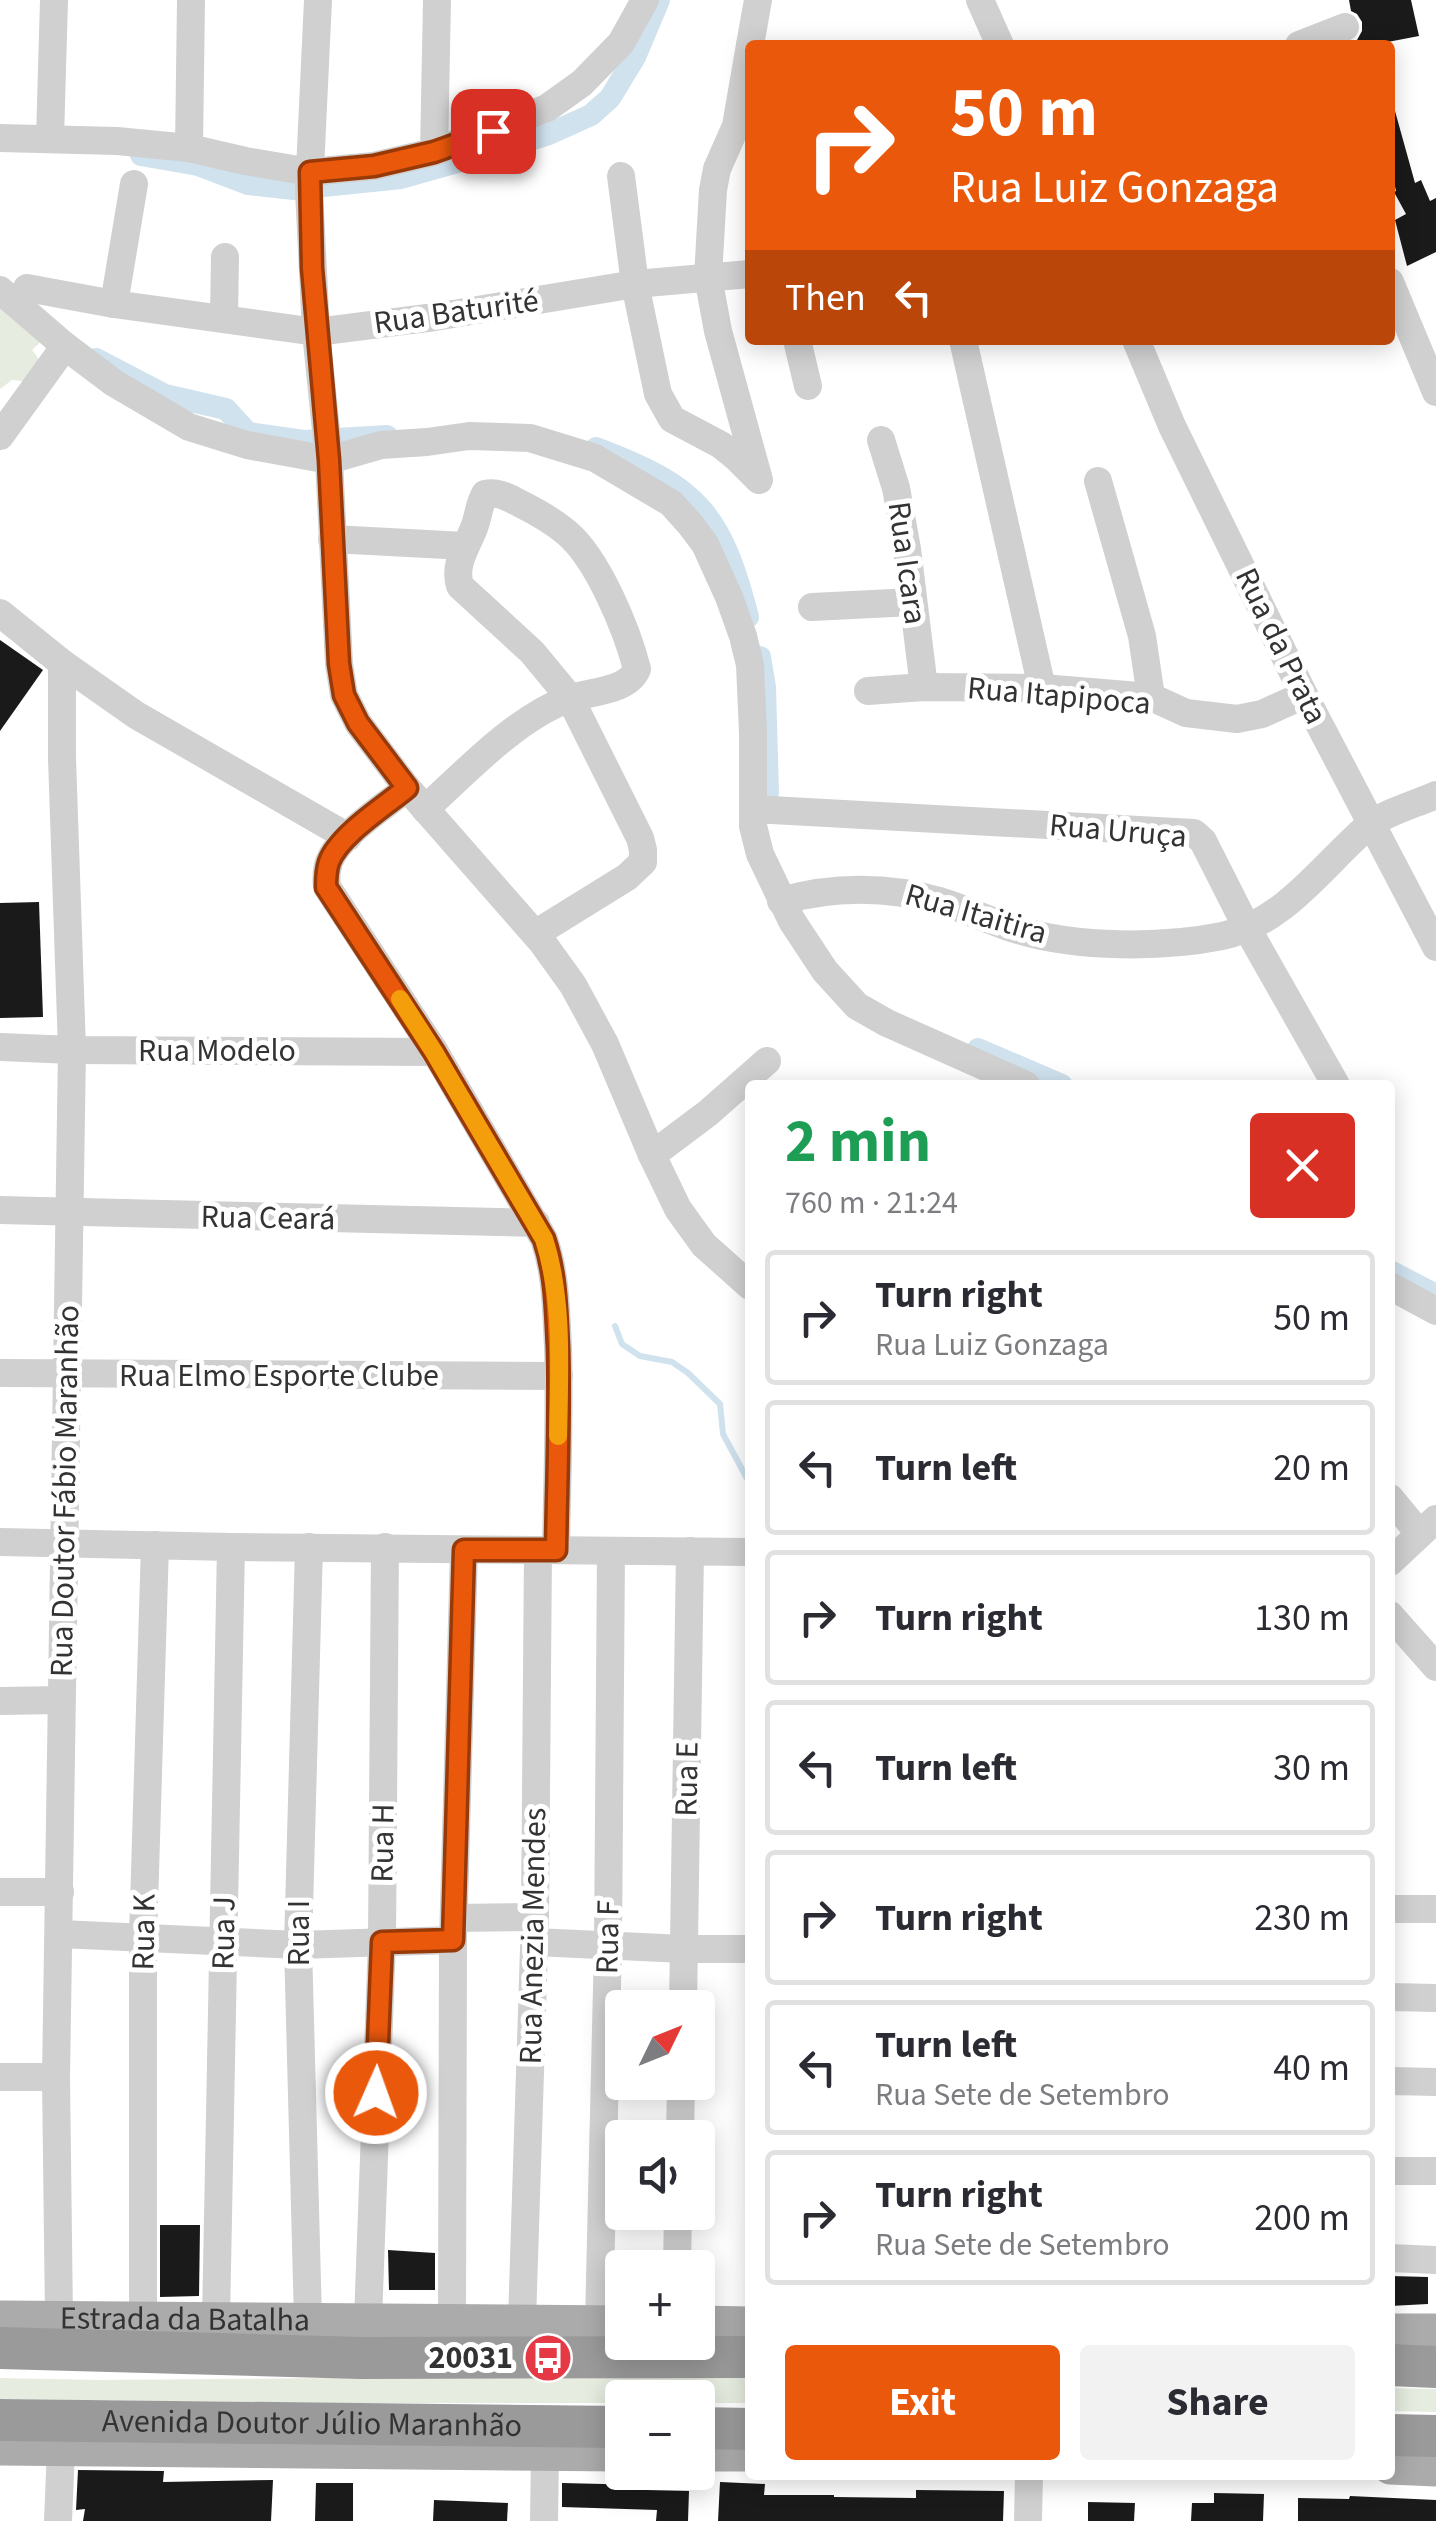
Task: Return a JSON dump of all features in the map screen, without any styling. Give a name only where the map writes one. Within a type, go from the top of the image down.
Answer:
[{"type":"highway","name":"Avenida Doutor Júlio Maranhão","points":[[0,2348],[361,2358],[745,2357]]},
{"type":"highway","name":"Avenida Doutor Júlio Maranhão","points":[[0,2420],[605,2427]]},
{"type":"highway","points":[[715,2428],[745,2428]]},
{"type":"main road","name":"Estrada da Batalha","points":[[0,2318],[368,2320]]},
{"type":"main road","points":[[368,2320],[605,2322]]},
{"type":"main road","points":[[715,2323],[745,2324]]},
{"type":"main road","points":[[1395,2334],[1421,2357]]},
{"type":"main road","points":[[1395,2463],[1421,2444]]},
{"type":"main road","name":"Avenida Doutor Júlio Maranhão","points":[[0,2448],[605,2454]]},
{"type":"main road","points":[[715,2454],[745,2454]]},
{"type":"street","points":[[50,139],[54,0]]},
{"type":"street","points":[[189,148],[191,0]]},
{"type":"street","points":[[318,0],[310,181],[316,332],[329,454],[339,664],[344,695],[358,723],[416,798],[535,934],[572,985],[606,1044],[652,1155],[686,1221],[704,1245],[745,1282]]},
{"type":"street","points":[[434,152],[437,0]]},
{"type":"street","points":[[0,138],[189,148],[310,181],[434,152],[547,108],[582,83],[621,43],[645,0]]},
{"type":"street","points":[[751,40],[758,0]]},
{"type":"street","points":[[980,0],[990,40]]},
{"type":"street","points":[[1310,40],[1345,24]]},
{"type":"street","points":[[621,176],[635,284],[658,394],[672,418],[721,445],[759,480],[718,331],[708,276],[716,168],[736,126],[745,74]]},
{"type":"street","points":[[114,304],[134,184]]},
{"type":"street","points":[[224,318],[225,257]]},
{"type":"street","name":"Rua Baturité","points":[[13,289],[316,332],[436,317],[635,284],[745,274]]},
{"type":"street","name":"Rua Baturité","points":[[13,289],[65,346],[114,382],[189,427],[247,446],[329,454]]},
{"type":"street","points":[[1395,294],[1436,392]]},
{"type":"street","points":[[798,345],[808,386]]},
{"type":"street","points":[[964,345],[1042,688]]},
{"type":"street","name":"Rua da Prata","points":[[1138,345],[1172,426],[1304,696],[1436,947]]},
{"type":"street","points":[[0,436],[65,346]]},
{"type":"street","points":[[189,427],[190,456]]},
{"type":"street","points":[[329,454],[381,444],[469,436],[530,438],[595,458],[671,503],[705,544],[730,597],[750,665],[753,826],[760,854],[790,899],[825,970],[857,1006],[886,1023],[1015,1080]]},
{"type":"street","name":"Rua Icara","points":[[881,440],[896,488],[924,688]]},
{"type":"street","points":[[1098,481],[1142,636],[1151,698]]},
{"type":"street","points":[[0,613],[136,715],[348,836],[416,798],[552,706],[570,698],[622,684],[635,676],[635,662],[620,618],[592,565],[566,531],[536,512],[502,494],[489,492],[481,499],[476,523],[458,566],[460,586],[522,642],[570,698],[640,838],[643,862],[627,877],[535,934]]},
{"type":"street","points":[[332,539],[465,546]]},
{"type":"street","points":[[812,607],[913,602]]},
{"type":"street","name":"Rua Doutor Fábio Maranhão","points":[[59,2320],[56,2076],[72,1050],[62,663]]},
{"type":"street","name":"Rua Itapipoca","points":[[868,691],[1042,688],[1151,698],[1186,713],[1236,719],[1262,714],[1304,696]]},
{"type":"street","points":[[1370,824],[1436,795]]},
{"type":"street","name":"Rua Uruça","points":[[753,809],[1194,833],[1202,841],[1333,1080]]},
{"type":"street","name":"Rua Itaitira","points":[[790,899],[824,892],[882,889],[936,900],[1019,930],[1059,938],[1163,945],[1226,935],[1272,914],[1370,824]]},
{"type":"street","name":"Rua Anezia Mendes","points":[[348,836],[329,862],[326,887],[434,1052],[536,1223],[551,1259],[555,1290],[559,1376],[547,1550],[522,2321]]},
{"type":"street","name":"Rua Modelo","points":[[0,1047],[434,1052]]},
{"type":"street","points":[[747,1080],[768,1062]]},
{"type":"street","points":[[652,1155],[745,1082]]},
{"type":"street","name":"Rua Ceará","points":[[0,1210],[536,1223]]},
{"type":"street","points":[[1395,1289],[1436,1311]]},
{"type":"street","name":"Rua Elmo Esporte Clube","points":[[0,1374],[559,1376]]},
{"type":"street","points":[[1395,1502],[1428,1526],[1395,1557]]},
{"type":"street","points":[[0,1542],[745,1552]]},
{"type":"street","name":"Rua K","points":[[143,2320],[143,1938],[156,1545]]},
{"type":"street","name":"Rua J","points":[[216,2320],[231,1547]]},
{"type":"street","name":"Rua I","points":[[308,2320],[298,1945],[309,1547]]},
{"type":"street","name":"Rua H","points":[[368,2320],[382,1942],[386,1547]]},
{"type":"street","points":[[452,2320],[454,1929],[464,1550]]},
{"type":"street","name":"Rua F","points":[[610,1550],[610,2250]]},
{"type":"street","name":"Rua E","points":[[683,1990],[690,1552]]},
{"type":"street","points":[[1395,1621],[1436,1666]]},
{"type":"street","points":[[0,1701],[60,1700]]},
{"type":"street","points":[[0,1892],[60,1892]]},
{"type":"street","points":[[1395,1908],[1436,1909]]},
{"type":"street","points":[[60,1934],[298,1945],[382,1942],[454,1929],[535,1930],[608,1946],[745,1948]]},
{"type":"street","points":[[1395,1997],[1436,1998]]},
{"type":"street","points":[[0,2078],[56,2076]]},
{"type":"street","points":[[1395,2081],[1436,2082]]},
{"type":"street","points":[[1395,2171],[1436,2172]]},
{"type":"street","points":[[1395,2258],[1436,2260]]},
{"type":"street","points":[[58,2521],[61,2449]]},
{"type":"street","points":[[544,2521],[545,2454]]},
{"type":"street","points":[[1028,2521],[1029,2480]]},
{"type":"shaded area","points":[[0,295],[49,334],[32,350],[44,366],[32,382],[12,380],[0,389]]},
{"type":"shaded area","points":[[745,2376],[745,2403],[715,2403],[715,2380],[605,2380],[605,2403],[329,2403],[0,2399],[0,2378]]},
{"type":"shaded area","points":[[1395,2388],[1436,2389],[1436,2412],[1395,2411]]},
{"type":"building","points":[[1349,0],[1411,0],[1419,36],[1395,41],[1357,40],[1362,22],[1351,11]]},
{"type":"building","points":[[1395,111],[1415,183],[1421,180],[1430,201],[1436,198],[1436,252],[1407,266],[1395,220],[1406,214],[1396,191]]},
{"type":"building","points":[[0,640],[43,670],[0,731]]},
{"type":"building","points":[[39,902],[43,1017],[0,1018],[0,903]]},
{"type":"building","points":[[160,2225],[200,2225],[199,2296],[160,2297]]},
{"type":"building","points":[[388,2250],[435,2253],[435,2290],[389,2290]]},
{"type":"building","points":[[1395,2276],[1428,2277],[1428,2304],[1395,2306]]},
{"type":"building","points":[[78,2470],[164,2471],[163,2482],[273,2480],[271,2521],[83,2521],[85,2509],[76,2510]]},
{"type":"building","points":[[720,2482],[765,2484],[764,2495],[916,2498],[916,2490],[1004,2491],[1003,2521],[718,2521]]},
{"type":"building","points":[[316,2483],[353,2483],[353,2521],[315,2521]]},
{"type":"building","points":[[562,2483],[605,2484],[605,2490],[689,2491],[688,2521],[656,2521],[657,2510],[562,2507]]},
{"type":"building","points":[[1214,2493],[1264,2494],[1263,2521],[1191,2521],[1192,2503],[1214,2503]]},
{"type":"building","points":[[1298,2498],[1436,2500],[1436,2521],[1298,2521]]},
{"type":"building","points":[[434,2500],[508,2503],[507,2521],[433,2521]]},
{"type":"building","points":[[1088,2502],[1135,2503],[1134,2521],[1088,2521]]},
{"type":"waterway","points":[[141,155],[198,165],[248,184],[294,189],[401,178],[479,156],[549,134],[591,115],[610,98],[635,57],[659,0]]},
{"type":"waterway","points":[[96,359],[165,395],[226,409],[248,433],[304,441],[387,436]]},
{"type":"waterway","points":[[596,448],[659,476],[700,507],[727,552],[748,617]]},
{"type":"waterway","points":[[760,657],[765,687],[768,793]]},
{"type":"waterway","points":[[978,1049],[1050,1080]]},
{"type":"waterway","points":[[1395,1274],[1436,1295]]},
{"type":"waterway","points":[[615,1326],[622,1344],[640,1356],[672,1362],[720,1404],[723,1434],[745,1475]]},
{"type":"slow traffic","points":[[400,999],[544,1239],[555,1290],[558,1436]]},
{"type":"place","name":"20031","points":[[548,2358]]},
{"type":"route","points":[[376,2093],[382,1942],[453,1940],[464,1550],[556,1550],[559,1376],[555,1290],[544,1239],[434,1052],[326,887],[327,867],[333,854],[348,836],[407,788],[358,723],[344,695],[339,664],[329,460],[312,268],[310,172],[374,166],[434,152],[493,131]]}]
